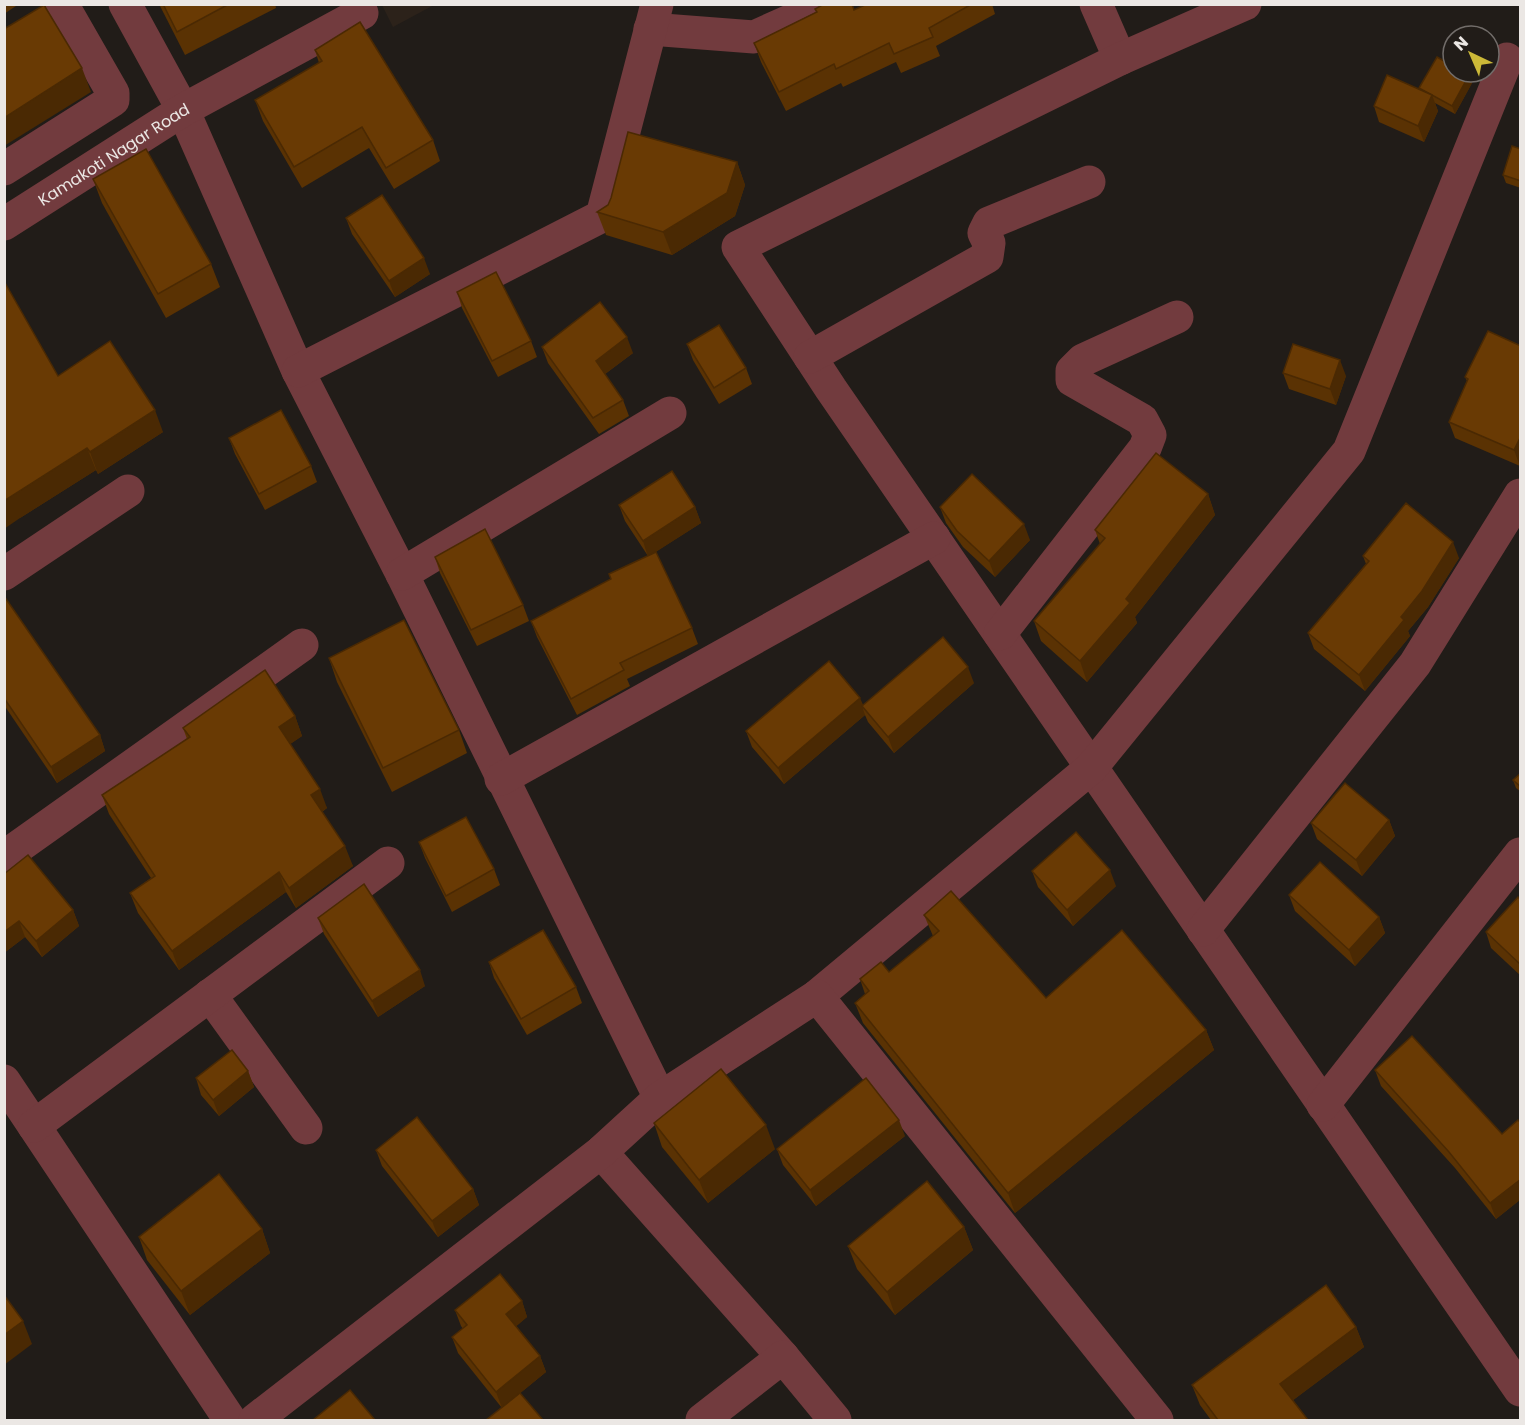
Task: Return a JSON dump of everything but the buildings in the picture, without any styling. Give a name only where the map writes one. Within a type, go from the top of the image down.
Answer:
[{"type":"street","name":"Kamakoti Nagar Road","points":[[4,224],[183,110],[125,4]]},
{"type":"street","points":[[298,371],[602,216],[654,17],[754,37],[828,4]]},
{"type":"street","points":[[1096,4],[1120,59]]},
{"type":"street","points":[[1245,4],[1120,59],[738,247],[810,357],[1091,768],[1521,1390]]},
{"type":"street","points":[[39,202],[11,165],[110,104],[113,97],[52,8]]},
{"type":"street","points":[[363,13],[183,110],[298,371],[402,574],[660,1098]]},
{"type":"street","points":[[255,1420],[601,1152],[660,1098],[817,996],[1091,768],[1349,451],[1507,59]]},
{"type":"street","points":[[64,132],[89,170]]},
{"type":"street","points":[[810,357],[987,257],[989,243],[984,233],[989,223],[1089,183]]},
{"type":"street","points":[[1000,634],[1145,448],[1150,435],[1142,420],[1072,380],[1072,371],[1083,360],[1177,317]]},
{"type":"street","points":[[402,574],[670,413]]},
{"type":"street","points":[[4,574],[128,491]]},
{"type":"street","points":[[1203,930],[1415,664],[1521,495]]},
{"type":"street","points":[[501,779],[934,538]]},
{"type":"street","points":[[4,857],[302,645]]},
{"type":"street","points":[[1323,1105],[1521,854]]},
{"type":"street","points":[[34,1126],[388,863]]},
{"type":"street","points":[[210,995],[306,1128]]},
{"type":"street","points":[[817,996],[1157,1420]]},
{"type":"street","points":[[4,1081],[230,1420]]},
{"type":"street","points":[[601,1152],[783,1357],[835,1420]]},
{"type":"street","points":[[702,1420],[783,1357]]},
{"type":"shaded area","points":[[382,5],[434,5],[393,27]]}]
